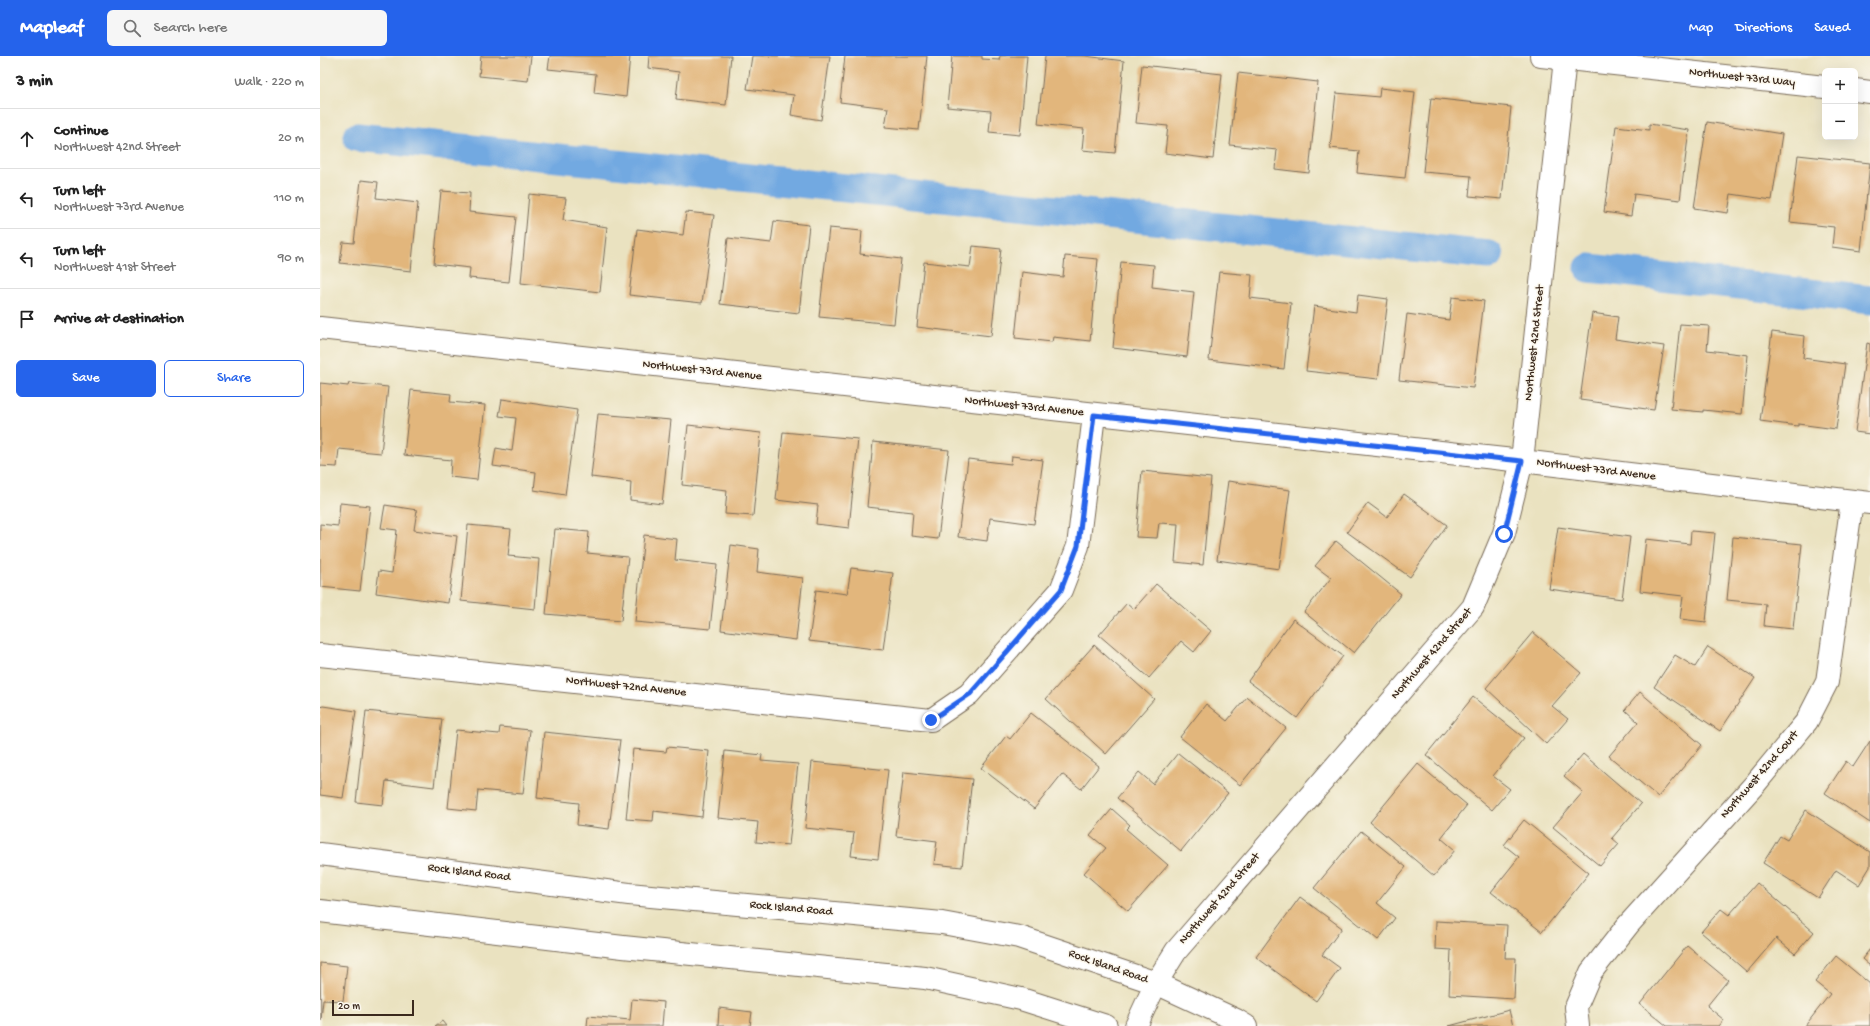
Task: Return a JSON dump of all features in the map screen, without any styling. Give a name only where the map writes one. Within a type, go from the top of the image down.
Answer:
[{"type":"street","name":"Northwest 73rd Way","points":[[1541,56],[1822,87]]},
{"type":"street","name":"Northwest 42nd Street","points":[[1136,1026],[1156,983],[1176,951],[1473,607],[1504,534],[1522,461],[1564,59]]},
{"type":"street","points":[[1858,90],[1870,92]]},
{"type":"street","name":"Northwest 73rd Avenue","points":[[320,328],[1094,415],[1522,461],[1861,502]]},
{"type":"street","name":"Northwest 72nd Avenue","points":[[320,655],[931,720],[970,694],[1061,590],[1078,546],[1094,415]]},
{"type":"street","name":"Northwest 42nd Court","points":[[1577,1017],[1591,972],[1628,925],[1755,784],[1807,721],[1827,682],[1861,502]]},
{"type":"street","name":"Rock Island Road","points":[[320,854],[629,894],[942,923],[1019,937],[1156,983],[1246,1026]]},
{"type":"street","points":[[320,911],[623,947],[925,978],[1021,999],[1106,1026]]},
{"type":"building","points":[[481,56],[531,56],[528,81],[479,76]]},
{"type":"building","points":[[550,56],[630,56],[626,97],[594,93],[596,74],[548,69]]},
{"type":"building","points":[[649,56],[731,56],[726,105],[676,99],[679,72],[648,68]]},
{"type":"building","points":[[752,56],[830,56],[821,120],[791,115],[794,95],[747,89]]},
{"type":"building","points":[[845,56],[927,56],[919,130],[885,127],[888,108],[840,102]]},
{"type":"building","points":[[952,56],[982,56],[982,59],[999,60],[1000,56],[1027,56],[1020,135],[989,132],[991,111],[947,107]]},
{"type":"building","points":[[1045,56],[1085,56],[1124,61],[1115,153],[1082,150],[1084,129],[1038,124]]},
{"type":"building","points":[[1142,65],[1222,74],[1213,159],[1165,153],[1168,126],[1136,123]]},
{"type":"building","points":[[1238,73],[1318,82],[1309,173],[1275,169],[1277,150],[1230,145]]},
{"type":"building","points":[[1380,88],[1415,92],[1405,178],[1357,173],[1359,151],[1330,148],[1336,93],[1379,97]]},
{"type":"building","points":[[1431,98],[1511,107],[1502,199],[1469,196],[1471,176],[1423,172]]},
{"type":"building","points":[[1707,122],[1782,134],[1772,200],[1731,194],[1728,213],[1694,208]]},
{"type":"building","points":[[1649,124],[1689,130],[1680,200],[1634,194],[1631,216],[1604,212],[1616,126],[1649,130]]},
{"type":"building","points":[[1798,155],[1870,163],[1861,251],[1832,247],[1834,227],[1790,222]]},
{"type":"building","points":[[361,180],[378,182],[376,198],[418,203],[411,271],[340,263],[343,242],[354,243]]},
{"type":"building","points":[[441,191],[470,193],[469,212],[516,217],[509,282],[469,278],[470,268],[434,264]]},
{"type":"building","points":[[529,194],[566,198],[563,220],[607,227],[600,292],[521,283]]},
{"type":"building","points":[[686,212],[714,215],[702,303],[629,295],[637,229],[683,235]]},
{"type":"building","points":[[774,221],[809,225],[799,313],[720,304],[728,238],[771,243]]},
{"type":"building","points":[[829,228],[862,231],[860,254],[901,259],[894,324],[819,317]]},
{"type":"building","points":[[973,246],[1001,249],[991,336],[917,327],[924,262],[970,267]]},
{"type":"building","points":[[1065,256],[1098,259],[1090,341],[1053,337],[1052,342],[1015,338],[1022,272],[1063,277]]},
{"type":"building","points":[[1121,262],[1154,265],[1152,287],[1194,292],[1187,357],[1113,348]]},
{"type":"building","points":[[1219,272],[1252,275],[1250,298],[1291,303],[1284,369],[1209,360]]},
{"type":"building","points":[[1358,295],[1388,299],[1378,379],[1306,371],[1314,306],[1356,312]]},
{"type":"building","points":[[1452,297],[1484,301],[1473,388],[1399,380],[1407,314],[1449,320]]},
{"type":"building","points":[[1592,313],[1618,317],[1615,339],[1664,346],[1654,410],[1580,400]]},
{"type":"building","points":[[1680,324],[1709,326],[1707,350],[1748,355],[1742,414],[1703,410],[1703,412],[1671,409]]},
{"type":"building","points":[[1772,332],[1805,336],[1803,358],[1845,364],[1836,429],[1760,421]]},
{"type":"building","points":[[1867,343],[1870,344],[1870,434],[1855,432]]},
{"type":"building","points":[[320,383],[348,386],[349,383],[388,387],[381,453],[339,449],[337,467],[320,466]]},
{"type":"building","points":[[411,390],[451,394],[450,402],[485,405],[477,480],[450,477],[451,460],[404,455]]},
{"type":"building","points":[[502,399],[577,410],[565,495],[534,490],[536,472],[493,466],[496,448],[512,451],[516,418],[499,416]]},
{"type":"building","points":[[598,414],[671,420],[662,504],[630,500],[631,482],[591,477]]},
{"type":"building","points":[[688,425],[761,433],[753,516],[725,514],[727,490],[682,485]]},
{"type":"building","points":[[783,432],[858,439],[849,528],[816,524],[818,505],[776,500]]},
{"type":"building","points":[[873,442],[949,450],[938,539],[911,536],[913,512],[867,507]]},
{"type":"building","points":[[1012,456],[1043,460],[1034,524],[990,518],[987,541],[958,537],[968,459],[1011,464]]},
{"type":"building","points":[[1142,471],[1211,478],[1203,565],[1175,562],[1178,524],[1159,523],[1157,538],[1136,537]]},
{"type":"building","points":[[1228,481],[1290,490],[1279,569],[1217,560]]},
{"type":"building","points":[[1404,494],[1447,525],[1410,577],[1347,532],[1368,503],[1387,517]]},
{"type":"building","points":[[340,503],[370,506],[360,591],[320,587],[320,524],[338,526]]},
{"type":"building","points":[[385,505],[417,510],[414,530],[457,536],[448,603],[376,593],[379,571],[392,573],[397,530],[381,528]]},
{"type":"building","points":[[468,525],[511,529],[508,556],[539,559],[535,609],[461,601]]},
{"type":"building","points":[[1558,527],[1630,537],[1622,599],[1549,589]]},
{"type":"building","points":[[555,529],[589,532],[587,553],[628,557],[621,621],[546,614]]},
{"type":"building","points":[[1691,531],[1715,533],[1706,622],[1680,619],[1683,596],[1640,591],[1646,539],[1690,544]]},
{"type":"building","points":[[644,535],[677,539],[675,560],[717,565],[710,629],[635,622]]},
{"type":"building","points":[[1733,537],[1802,544],[1793,629],[1764,626],[1766,604],[1727,600]]},
{"type":"building","points":[[1336,541],[1401,594],[1354,653],[1304,612],[1331,578],[1315,566]]},
{"type":"building","points":[[731,545],[759,549],[757,572],[803,578],[796,640],[721,630]]},
{"type":"building","points":[[851,568],[893,573],[883,650],[809,641],[816,590],[847,594]]},
{"type":"building","points":[[1156,584],[1211,631],[1194,652],[1181,641],[1149,678],[1099,635],[1127,603],[1134,609]]},
{"type":"building","points":[[1293,619],[1343,656],[1297,718],[1248,681]]},
{"type":"building","points":[[1533,632],[1581,673],[1552,706],[1568,719],[1546,744],[1486,688]]},
{"type":"building","points":[[1094,645],[1154,699],[1106,754],[1046,699]]},
{"type":"building","points":[[1708,647],[1755,678],[1720,731],[1654,687],[1675,655],[1695,667]]},
{"type":"building","points":[[1640,692],[1702,745],[1658,797],[1609,756],[1638,722],[1625,710]]},
{"type":"building","points":[[1247,697],[1286,728],[1240,785],[1180,737],[1206,704],[1227,721]]},
{"type":"building","points":[[1473,697],[1524,738],[1493,776],[1510,789],[1492,810],[1426,755]]},
{"type":"building","points":[[323,706],[356,711],[343,798],[320,795],[320,707]]},
{"type":"building","points":[[366,711],[442,719],[434,787],[386,781],[383,805],[356,802]]},
{"type":"building","points":[[1031,713],[1099,766],[1081,789],[1062,774],[1034,809],[981,768],[1006,736],[1010,739]]},
{"type":"building","points":[[500,727],[530,730],[523,794],[478,790],[476,811],[448,808],[456,730],[499,734]]},
{"type":"building","points":[[544,732],[620,740],[609,829],[577,825],[579,803],[537,798]]},
{"type":"building","points":[[1870,741],[1870,823],[1825,793],[1846,761],[1853,767]]},
{"type":"building","points":[[667,747],[709,751],[702,817],[654,811],[653,821],[626,819],[633,749],[666,752]]},
{"type":"building","points":[[725,751],[762,755],[761,761],[798,764],[789,845],[756,842],[758,822],[718,818]]},
{"type":"building","points":[[1178,753],[1228,793],[1181,851],[1117,798],[1139,772],[1153,784]]},
{"type":"building","points":[[1583,754],[1641,804],[1612,838],[1619,844],[1600,866],[1553,827],[1583,792],[1564,776]]},
{"type":"building","points":[[812,762],[888,770],[878,859],[851,856],[854,833],[805,828]]},
{"type":"building","points":[[1418,764],[1467,805],[1441,838],[1455,850],[1434,876],[1370,822]]},
{"type":"building","points":[[904,772],[972,779],[962,867],[934,864],[937,841],[896,836]]},
{"type":"building","points":[[1112,809],[1130,825],[1126,829],[1168,865],[1128,911],[1084,873],[1106,848],[1090,835]]},
{"type":"building","points":[[1806,810],[1870,852],[1870,867],[1859,885],[1836,870],[1818,898],[1763,863],[1780,836],[1787,840]]},
{"type":"building","points":[[1524,820],[1589,873],[1542,932],[1491,892],[1519,857],[1504,845]]},
{"type":"building","points":[[1361,831],[1406,867],[1377,903],[1395,918],[1378,940],[1314,888]]},
{"type":"building","points":[[1757,883],[1814,932],[1795,954],[1776,938],[1747,972],[1701,932],[1721,909],[1729,915]]},
{"type":"building","points":[[1300,897],[1342,928],[1322,955],[1340,968],[1316,1001],[1256,957]]},
{"type":"building","points":[[1436,921],[1507,925],[1505,958],[1516,958],[1514,999],[1449,995],[1451,950],[1435,949]]},
{"type":"building","points":[[1687,946],[1728,980],[1707,1006],[1724,1020],[1719,1026],[1667,1026],[1640,1004]]},
{"type":"building","points":[[1870,949],[1870,966],[1862,959]]},
{"type":"building","points":[[1836,956],[1870,984],[1870,1026],[1805,1026],[1830,994],[1815,982]]},
{"type":"building","points":[[320,963],[347,966],[343,1001],[323,1000],[321,1020]]},
{"type":"building","points":[[632,999],[664,1002],[662,1026],[587,1026],[588,1016],[630,1020]]},
{"type":"building","points":[[719,1008],[752,1012],[750,1026],[718,1026]]},
{"type":"building","points":[[1509,1010],[1513,1026],[1449,1026]]},
{"type":"building","points":[[442,1021],[446,1026],[435,1026]]},
{"type":"waterway","points":[[357,137],[1489,255]]},
{"type":"waterway","points":[[1589,268],[1870,300]]},
{"type":"route","points":[[931,720],[970,694],[1061,590],[1078,546],[1094,415],[1522,461],[1504,534]]}]
